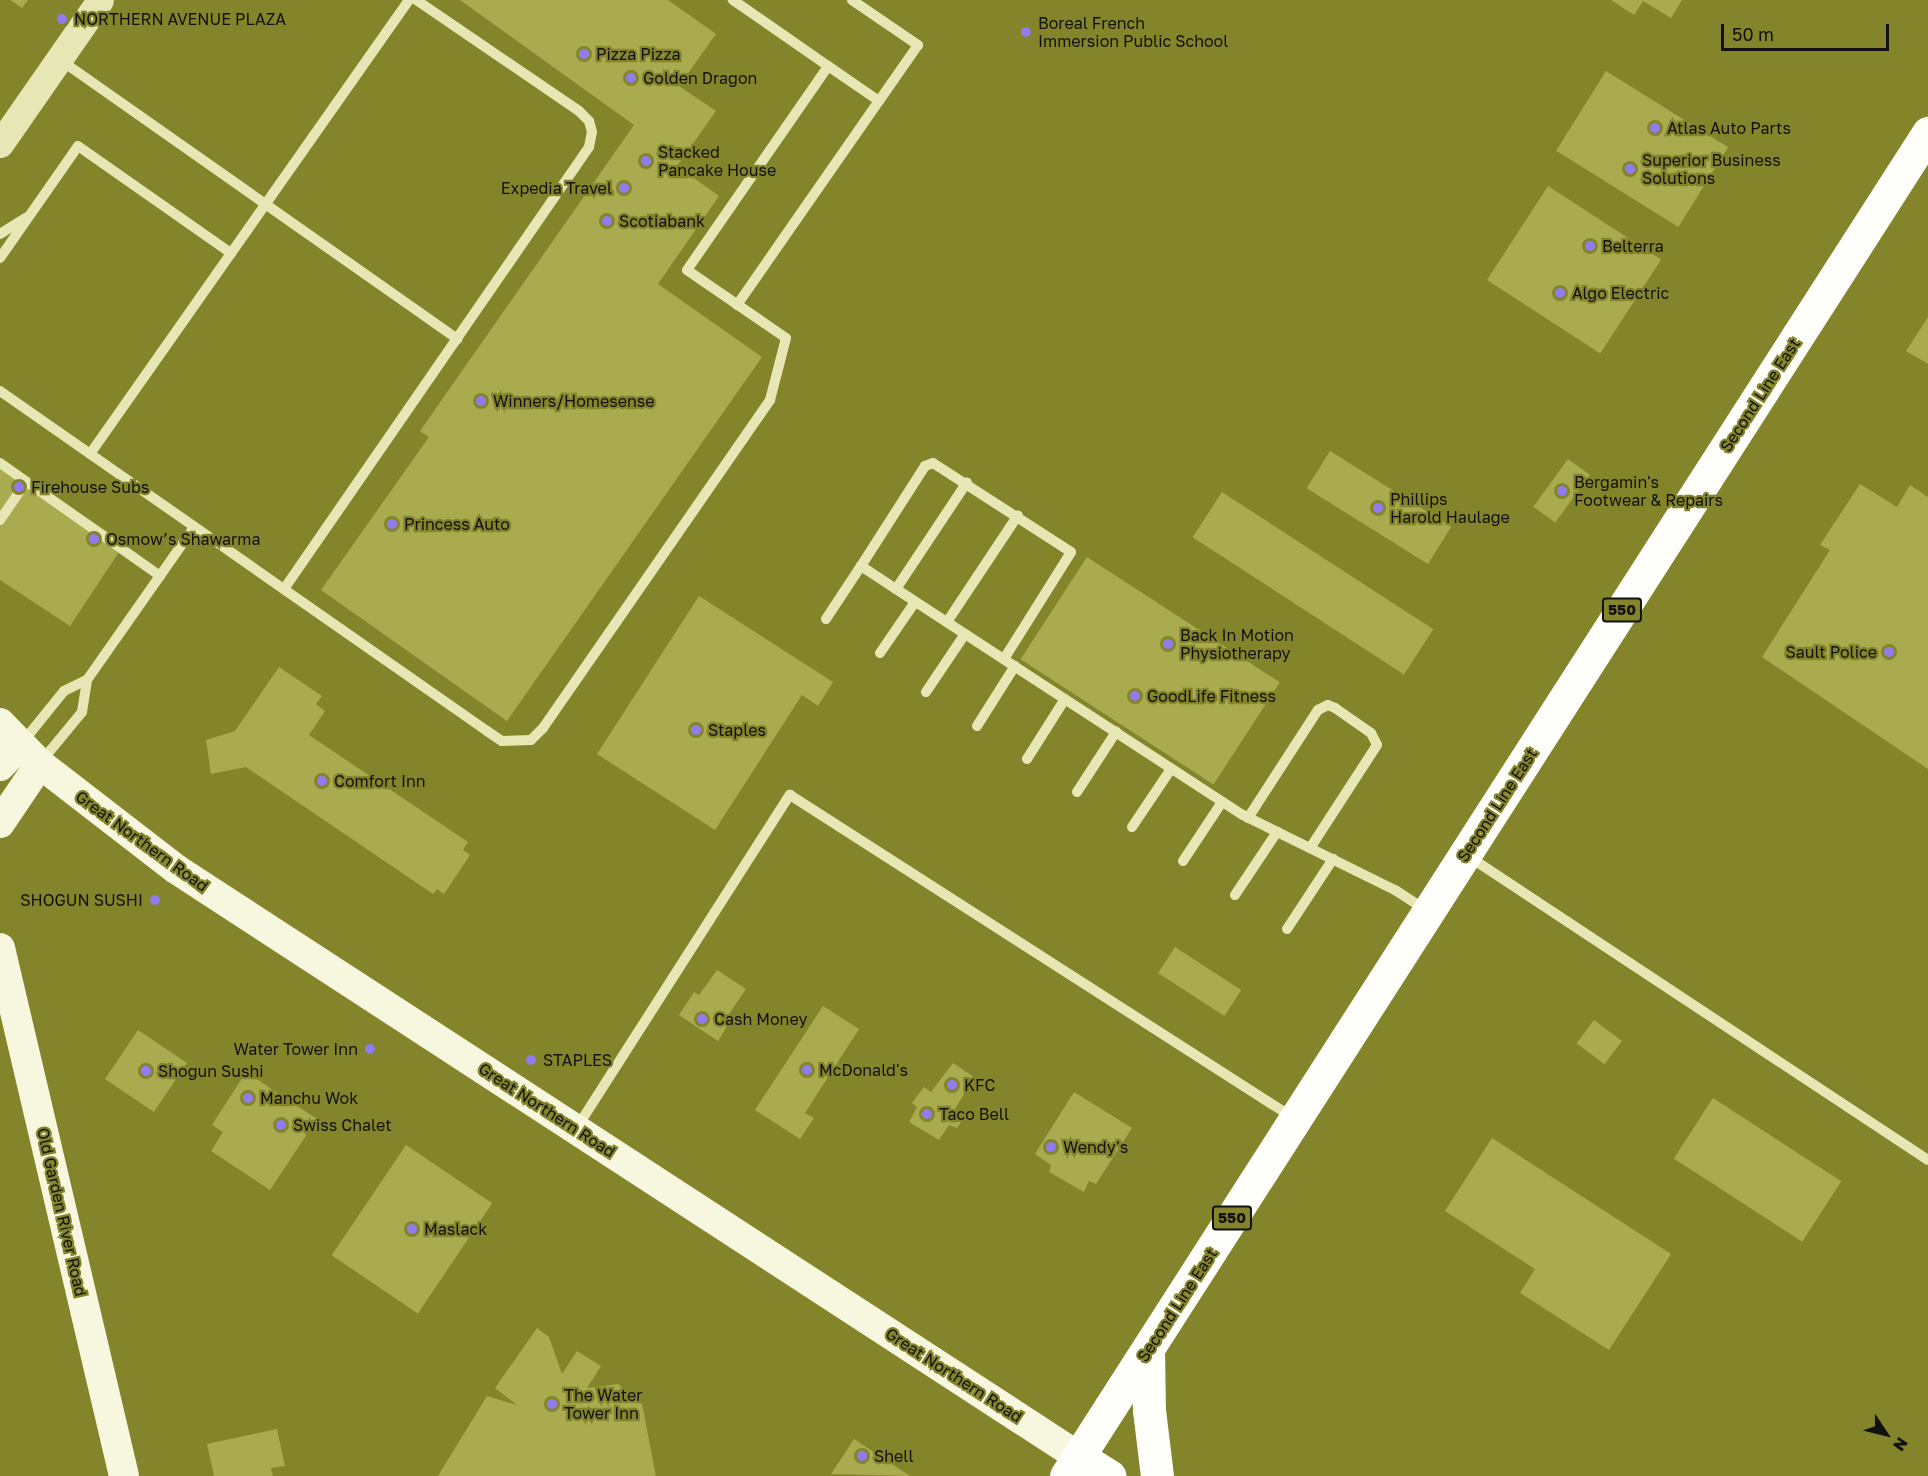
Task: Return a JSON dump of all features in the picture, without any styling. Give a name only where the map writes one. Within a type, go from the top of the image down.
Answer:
[{"type":"highway","name":"Second Line East","points":[[1073,1466],[1928,133]]},
{"type":"highway","points":[[1148,1348],[1149,1410],[1157,1476]]},
{"type":"highway","name":"Great Northern Road","points":[[1073,1466],[1110,1476]]},
{"type":"main road","name":"Great Northern Road","points":[[0,723],[30,755],[176,869],[576,1129],[1073,1466]]},
{"type":"main road","points":[[0,766],[30,755]]},
{"type":"main road","points":[[0,823],[30,755]]},
{"type":"main road","name":"Old Garden River Road","points":[[0,948],[124,1476]]},
{"type":"street","points":[[0,144],[100,0]]},
{"type":"lane","points":[[90,454],[409,0]]},
{"type":"lane","points":[[284,589],[589,147],[592,132],[589,121],[579,111],[416,0]]},
{"type":"lane","points":[[733,0],[879,101]]},
{"type":"lane","points":[[737,304],[918,45],[852,0]]},
{"type":"lane","points":[[59,58],[264,207],[457,339]]},
{"type":"lane","points":[[0,391],[502,741],[531,740],[543,728],[770,400],[786,338],[687,270],[828,66]]},
{"type":"lane","points":[[0,258],[78,146],[231,253]]},
{"type":"lane","points":[[0,234],[29,217]]},
{"type":"lane","points":[[0,463],[160,576]]},
{"type":"lane","points":[[826,619],[925,466],[937,463],[1071,552],[1004,659]]},
{"type":"lane","points":[[0,520],[26,482]]},
{"type":"lane","points":[[896,589],[967,482]]},
{"type":"lane","points":[[947,622],[1018,515]]},
{"type":"lane","points":[[30,755],[82,712],[87,680],[194,527]]},
{"type":"lane","points":[[861,566],[1248,818],[1395,890],[1428,911]]},
{"type":"lane","points":[[880,653],[915,602]]},
{"type":"lane","points":[[926,692],[965,634]]},
{"type":"lane","points":[[977,726],[1015,666]]},
{"type":"lane","points":[[30,755],[64,691],[87,680]]},
{"type":"lane","points":[[1027,759],[1065,699]]},
{"type":"lane","points":[[1248,818],[1318,710],[1328,705],[1335,708],[1371,733],[1377,744],[1310,848]]},
{"type":"lane","points":[[1077,792],[1116,732]]},
{"type":"lane","points":[[1132,827],[1171,769]]},
{"type":"lane","points":[[576,1129],[790,795],[1295,1119]]},
{"type":"lane","points":[[1183,861],[1222,802]]},
{"type":"lane","points":[[1235,895],[1277,832]]},
{"type":"lane","points":[[1466,854],[1928,1160]]},
{"type":"lane","points":[[1287,928],[1333,860]]},
{"type":"building","points":[[10,0],[28,0],[22,8]]},
{"type":"building","points":[[460,0],[668,0],[716,34],[679,86],[716,111],[677,166],[719,196],[658,284],[762,357],[507,721],[321,590],[429,437],[420,431],[634,125]]},
{"type":"building","points":[[1611,0],[1682,0],[1671,18],[1643,1],[1634,15]]},
{"type":"building","points":[[1606,71],[1728,147],[1678,227],[1556,151]]},
{"type":"building","points":[[1548,186],[1661,260],[1600,353],[1487,280]]},
{"type":"building","points":[[1928,317],[1928,364],[1906,351]]},
{"type":"building","name":"Phillips Harold Haulage","points":[[1330,451],[1451,527],[1428,564],[1307,488]]},
{"type":"building","name":"Bergamin's Footwear & Repairs","points":[[1568,459],[1590,475],[1555,523],[1533,507]]},
{"type":"building","points":[[0,461],[125,543],[70,626],[0,580]]},
{"type":"building","points":[[1860,484],[1897,507],[1910,485],[1928,497],[1928,769],[1762,657],[1830,550],[1820,545]]},
{"type":"building","points":[[1222,492],[1433,629],[1404,675],[1193,537]]},
{"type":"building","points":[[1087,557],[1280,682],[1213,785],[1021,659]]},
{"type":"building","name":"Staples","points":[[699,596],[833,682],[818,706],[802,695],[715,830],[597,754]]},
{"type":"building","name":"Comfort Inn","points":[[279,667],[322,696],[316,704],[325,711],[309,735],[468,842],[463,850],[470,855],[444,894],[437,889],[433,894],[246,767],[211,774],[206,740],[235,731]]},
{"type":"building","points":[[1175,947],[1241,990],[1224,1016],[1158,973]]},
{"type":"building","points":[[717,970],[746,989],[727,1017],[731,1020],[718,1041],[679,1015],[694,992],[699,995]]},
{"type":"building","name":"McDonald's","points":[[823,1006],[859,1029],[805,1113],[814,1118],[800,1139],[755,1110]]},
{"type":"building","points":[[1594,1020],[1622,1041],[1604,1064],[1577,1043]]},
{"type":"building","name":"Shogun Sushi","points":[[138,1030],[187,1063],[154,1112],[105,1079]]},
{"type":"building","points":[[953,1063],[974,1077],[952,1114],[962,1121],[957,1128],[949,1125],[939,1140],[909,1122],[917,1107],[912,1103],[924,1087],[931,1092]]},
{"type":"building","points":[[246,1072],[317,1119],[270,1190],[211,1151],[223,1132],[212,1125]]},
{"type":"building","points":[[1074,1092],[1132,1128],[1096,1184],[1089,1181],[1084,1192],[1049,1172],[1051,1165],[1035,1154]]},
{"type":"building","points":[[1713,1098],[1841,1181],[1802,1242],[1674,1158]]},
{"type":"building","points":[[1492,1138],[1671,1254],[1609,1350],[1520,1293],[1535,1269],[1445,1211]]},
{"type":"building","name":"Maslack","points":[[406,1145],[492,1203],[418,1313],[332,1255]]},
{"type":"building","points":[[537,1328],[549,1337],[562,1374],[577,1351],[601,1366],[587,1388],[618,1384],[642,1404],[656,1476],[438,1476],[487,1396],[517,1405],[495,1388]]},
{"type":"building","points":[[277,1429],[285,1466],[271,1468],[273,1476],[214,1476],[207,1444]]},
{"type":"building","name":"Shell","points":[[854,1439],[910,1476],[831,1474]]},
{"type":"place","name":"NORTHERN AVENUE PLAZA","points":[[62,19]]},
{"type":"place","name":"Boreal French Immersion Public School","points":[[1026,32]]},
{"type":"place","name":"Pizza Pizza","points":[[584,54]]},
{"type":"place","name":"Golden Dragon","points":[[631,78]]},
{"type":"place","name":"Atlas Auto Parts","points":[[1655,128]]},
{"type":"place","name":"Stacked Pancake House","points":[[646,161]]},
{"type":"place","name":"Superior Business Solutions","points":[[1630,169]]},
{"type":"place","name":"Expedia Travel","points":[[624,188]]},
{"type":"place","name":"Scotiabank","points":[[607,221]]},
{"type":"place","name":"Belterra","points":[[1590,246]]},
{"type":"place","name":"Algo Electric","points":[[1560,293]]},
{"type":"place","name":"Winners/Homesense","points":[[481,401]]},
{"type":"place","name":"Firehouse Subs","points":[[19,487]]},
{"type":"place","name":"Bergamin's Footwear & Repairs","points":[[1562,491]]},
{"type":"place","name":"Phillips Harold Haulage","points":[[1378,508]]},
{"type":"place","name":"Princess Auto","points":[[392,524]]},
{"type":"place","name":"Osmow’s Shawarma","points":[[94,539]]},
{"type":"place","name":"Back In Motion Physiotherapy","points":[[1168,644]]},
{"type":"place","name":"Sault Police","points":[[1889,652]]},
{"type":"place","name":"GoodLife Fitness","points":[[1135,696]]},
{"type":"place","name":"Staples","points":[[696,730]]},
{"type":"place","name":"Comfort Inn","points":[[322,781]]},
{"type":"place","name":"SHOGUN SUSHI","points":[[155,900]]},
{"type":"place","name":"Cash Money","points":[[702,1019]]},
{"type":"place","name":"Water Tower Inn","points":[[370,1049]]},
{"type":"place","name":"STAPLES","points":[[531,1060]]},
{"type":"place","name":"McDonald's","points":[[807,1070]]},
{"type":"place","name":"Shogun Sushi","points":[[146,1071]]},
{"type":"place","name":"KFC","points":[[952,1085]]},
{"type":"place","name":"Manchu Wok","points":[[248,1098]]},
{"type":"place","name":"Taco Bell","points":[[927,1114]]},
{"type":"place","name":"Swiss Chalet","points":[[281,1125]]},
{"type":"place","name":"Wendy's","points":[[1051,1147]]},
{"type":"place","name":"Maslack","points":[[412,1229]]},
{"type":"place","name":"The Water Tower Inn","points":[[552,1404]]},
{"type":"place","name":"Shell","points":[[862,1456]]}]
